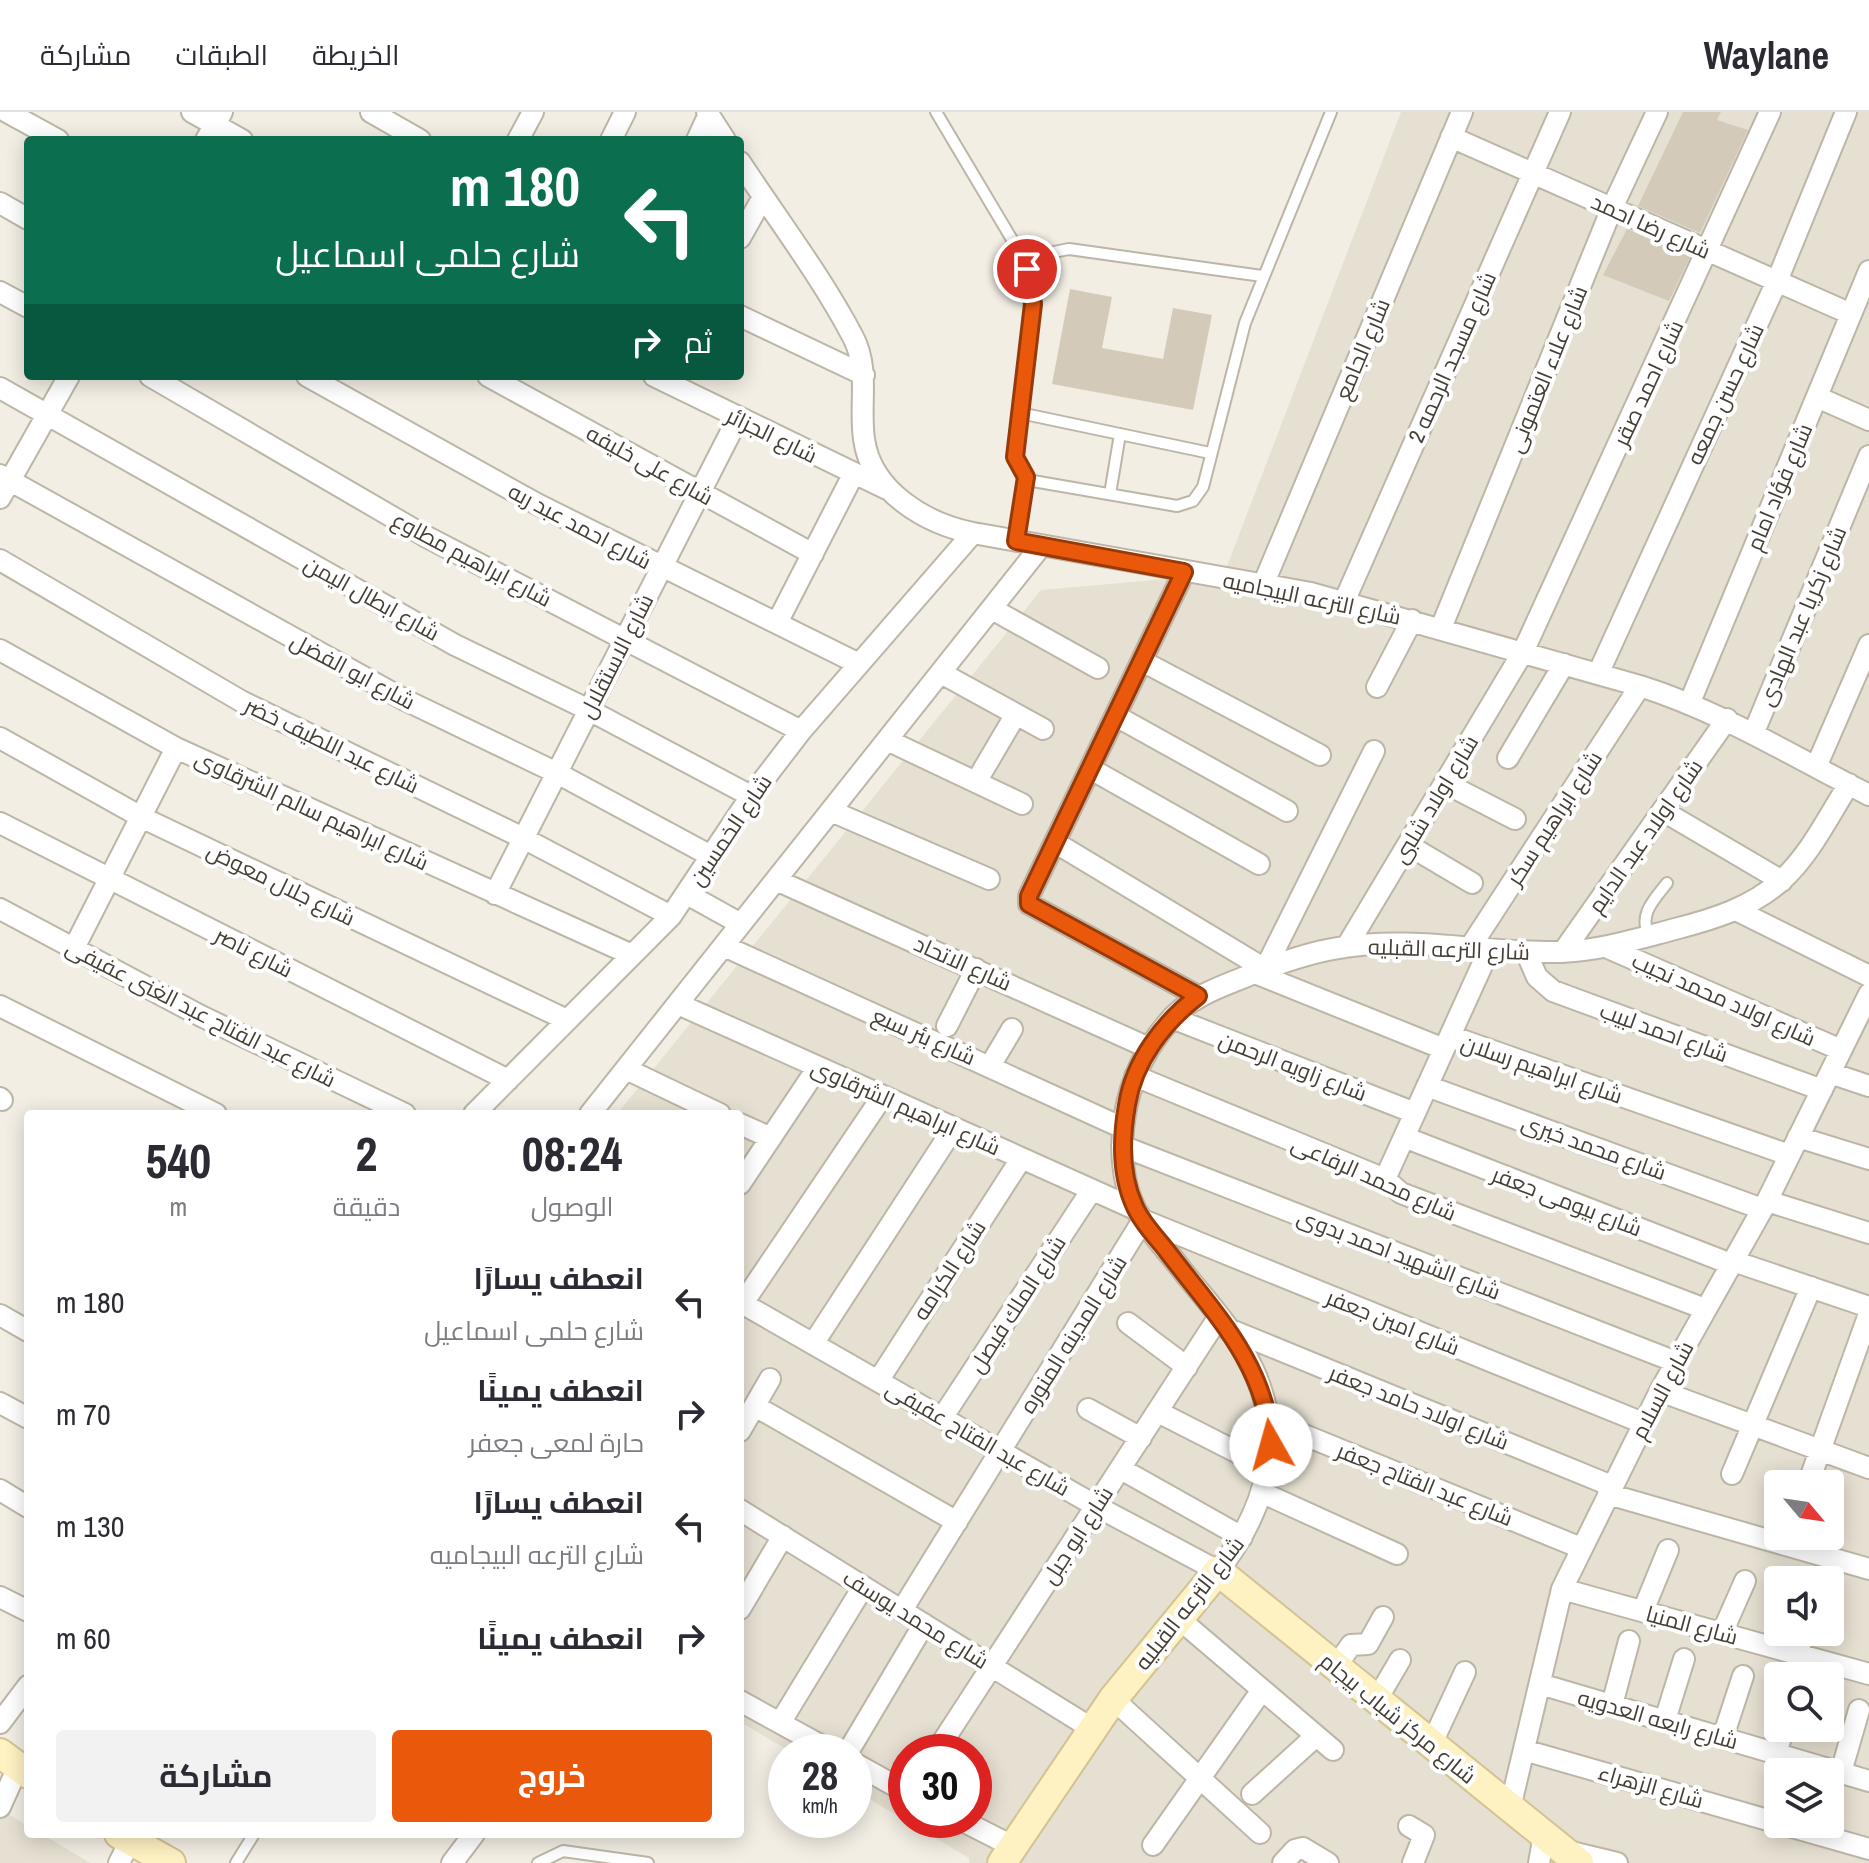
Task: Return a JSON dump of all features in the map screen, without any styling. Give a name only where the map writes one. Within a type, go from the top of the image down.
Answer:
[{"type":"main road","name":"شارع الترعه القبليه","points":[[1007,1854],[1091,1728],[1218,1571]]},
{"type":"main road","name":"شارع مركز شباب بيجام","points":[[1218,1571],[1510,1808],[1556,1853]]},
{"type":"main road","points":[[122,1846],[171,1863]]},
{"type":"street","points":[[7,112],[51,136]]},
{"type":"street","points":[[192,112],[234,136]]},
{"type":"street","points":[[371,112],[403,120],[417,136]]},
{"type":"street","points":[[520,136],[533,112]]},
{"type":"street","points":[[613,136],[625,112]]},
{"type":"street","name":"شارع الجامع","points":[[1263,585],[1462,112]]},
{"type":"street","name":"شارع مسجد الرحمه 2","points":[[1344,602],[1560,112]]},
{"type":"street","name":"شارع علاء العتمونى","points":[[1441,628],[1612,208],[1657,112]]},
{"type":"street","name":"شارع احمد صقر","points":[[1523,652],[1770,112]]},
{"type":"street","name":"شارع حسن جمعه","points":[[1598,674],[1777,281],[1846,112]]},
{"type":"street","points":[[699,136],[708,113]]},
{"type":"street","points":[[708,113],[722,136]]},
{"type":"street","name":"شارع رضا احمد","points":[[1451,137],[1851,314]]},
{"type":"street","name":"شارع الترعه البيجاميه","points":[[744,168],[855,340],[864,375],[864,439],[875,470],[891,490],[923,517],[973,533],[1344,602],[1640,686],[1690,702],[1727,719],[1869,795]]},
{"type":"street","points":[[744,231],[763,197]]},
{"type":"street","points":[[0,203],[24,217]]},
{"type":"street","name":"شارع فؤاد امام","points":[[1690,702],[1869,271]]},
{"type":"street","points":[[0,292],[24,305]]},
{"type":"street","points":[[744,318],[864,375]]},
{"type":"street","points":[[3,484],[67,380]]},
{"type":"street","name":"شارع ابراهيم مطاوع","points":[[157,380],[425,536],[801,731]]},
{"type":"street","name":"شارع احمد عبد ربه","points":[[314,380],[661,568],[778,621],[859,664]]},
{"type":"street","name":"شارع على خليفه","points":[[495,380],[813,554]]},
{"type":"street","name":"شارع الجزائر","points":[[662,380],[853,475],[891,490]]},
{"type":"street","name":"شارع ابطال اليمن","points":[[0,388],[455,645],[589,710],[751,796]]},
{"type":"street","points":[[1817,397],[1869,420]]},
{"type":"street","name":"شارع الاستقلال","points":[[495,894],[738,418]]},
{"type":"street","name":"شارع زكريا عبد الهادى","points":[[1754,732],[1869,456]]},
{"type":"street","points":[[778,621],[853,475]]},
{"type":"street","name":"شارع ابو الفضل","points":[[3,484],[405,700],[557,773],[711,856]]},
{"type":"street","name":"شارع الخمسين","points":[[478,1110],[671,916],[751,796],[801,731],[973,533]]},
{"type":"street","points":[[593,1110],[1041,546]]},
{"type":"street","name":"شارع عبد اللطيف خضر","points":[[0,560],[241,701],[523,838],[671,916]]},
{"type":"street","points":[[1184,572],[1029,896],[1029,904],[1198,996]]},
{"type":"street","points":[[992,609],[1098,668]]},
{"type":"street","points":[[1377,687],[1412,620]]},
{"type":"street","points":[[1816,767],[1869,645]]},
{"type":"street","name":"شارع ابراهيم سالم الشرقاوى","points":[[0,650],[176,748],[632,955]]},
{"type":"street","name":"شارع اولاد شلبى","points":[[1347,946],[1523,652]]},
{"type":"street","points":[[1142,661],[1320,755]]},
{"type":"street","points":[[1508,758],[1564,664]]},
{"type":"street","points":[[941,673],[1043,729]]},
{"type":"street","name":"شارع ابراهيم سكر","points":[[1385,1179],[1446,1045],[1479,950],[1640,686]]},
{"type":"street","points":[[976,782],[1016,714]]},
{"type":"street","points":[[1116,716],[1287,811]]},
{"type":"street","name":"شارع اولاد عبد الدايم","points":[[1563,952],[1727,719]]},
{"type":"street","name":"شارع جلال معوض","points":[[0,738],[143,818],[567,1020]]},
{"type":"street","points":[[887,740],[1022,804]]},
{"type":"street","points":[[74,948],[143,818],[176,748]]},
{"type":"street","points":[[1260,971],[1374,751]]},
{"type":"street","points":[[1091,769],[1259,864]]},
{"type":"street","points":[[1445,783],[1515,819]]},
{"type":"street","name":"شارع الترعه القبليه","points":[[1218,1571],[1242,1537],[1263,1493],[1270,1469],[1270,1421],[1262,1387],[1247,1356],[1139,1214],[1122,1137],[1135,1076],[1149,1048],[1172,1018],[1198,996],[1305,955],[1347,946],[1563,952],[1606,947],[1736,910],[1782,881],[1804,857],[1849,784]]},
{"type":"street","points":[[831,811],[989,879]]},
{"type":"street","points":[[1663,811],[1782,881]]},
{"type":"street","name":"شارع ناصر","points":[[0,823],[508,1080]]},
{"type":"street","name":"شارع ابراهيم رسلان","points":[[1056,843],[1260,971],[1439,1047],[1456,1038],[1794,1146]]},
{"type":"street","points":[[1408,845],[1472,883]]},
{"type":"street","name":"شارع الاتحاد","points":[[776,880],[1149,1048]]},
{"type":"street","points":[[687,894],[741,924]]},
{"type":"street","name":"شارع عبد الفتاح عبد الغنى عفيفى","points":[[0,909],[214,1023],[397,1110]]},
{"type":"street","points":[[1736,910],[1869,976]]},
{"type":"street","name":"شارع بئر سبع","points":[[724,946],[990,1066],[1122,1137]]},
{"type":"street","name":"شارع اولاد محمد نجيب","points":[[1606,947],[1841,1050]]},
{"type":"street","name":"شارع احمد لبيب","points":[[1526,952],[1537,977],[1553,991],[1826,1082],[1869,1086]]},
{"type":"street","points":[[947,1026],[976,969]]},
{"type":"street","name":"شارع السلام","points":[[1510,1808],[1562,1589],[1643,1423],[1764,1205],[1868,998]]},
{"type":"street","name":"شارع ابراهيم الشرقاوى","points":[[678,1004],[1139,1214]]},
{"type":"street","points":[[0,1006],[208,1110]]},
{"type":"street","name":"شارع زاويه الرحمن","points":[[1172,1018],[1415,1113]]},
{"type":"street","points":[[990,1066],[1012,1029]]},
{"type":"street","points":[[744,1178],[818,1067]]},
{"type":"street","points":[[626,1069],[712,1110]]},
{"type":"street","name":"شارع محمد الرفاعى","points":[[1135,1076],[1385,1179],[1401,1193],[1705,1309]]},
{"type":"street","name":"شارع محمد خيرى","points":[[1427,1086],[1764,1205],[1869,1233]]},
{"type":"street","points":[[744,1299],[882,1097]]},
{"type":"street","points":[[744,1126],[771,1138]]},
{"type":"street","points":[[813,1344],[953,1129]]},
{"type":"street","name":"شارع الشهيد احمد بدوى","points":[[1122,1137],[1676,1362]]},
{"type":"street","name":"شارع بيومى جعفر","points":[[1404,1137],[1732,1262],[1869,1307]]},
{"type":"street","points":[[1794,1146],[1869,1159]]},
{"type":"street","name":"شارع الكرامه","points":[[878,1381],[1021,1159]]},
{"type":"street","name":"شارع الملك فيصل","points":[[942,1418],[1091,1191]]},
{"type":"street","name":"شارع امين جعفر","points":[[1139,1214],[1643,1423]]},
{"type":"street","name":"شارع المدينه المنوره","points":[[902,1610],[1001,1451],[1139,1214]]},
{"type":"street","points":[[1732,1474],[1811,1287]]},
{"type":"street","name":"شارع عبد الفتاح عفيفى","points":[[744,1303],[1096,1506],[1218,1571]]},
{"type":"street","points":[[1813,1470],[1869,1314]]},
{"type":"street","points":[[0,1315],[24,1329]]},
{"type":"street","points":[[1128,1323],[1187,1367]]},
{"type":"street","name":"شارع ابو جبل","points":[[948,1734],[1187,1367],[1222,1323]]},
{"type":"street","name":"شارع اولاد حامد جعفر","points":[[1222,1323],[1610,1490],[1869,1569]]},
{"type":"street","points":[[744,1424],[770,1379]]},
{"type":"street","points":[[1660,1391],[1869,1468]]},
{"type":"street","points":[[0,1403],[24,1416]]},
{"type":"street","points":[[755,1406],[957,1522]]},
{"type":"street","points":[[1088,1409],[1141,1438]]},
{"type":"street","points":[[1158,1412],[1270,1469]]},
{"type":"street","name":"شارع عبد الفتاح جعفر","points":[[1270,1421],[1581,1548]]},
{"type":"street","points":[[1121,1469],[1242,1537]]},
{"type":"street","points":[[0,1490],[24,1505]]},
{"type":"street","points":[[1263,1493],[1397,1554]]},
{"type":"street","name":"شارع محمد يوسف","points":[[744,1512],[1091,1728]]},
{"type":"street","points":[[744,1602],[783,1536]]},
{"type":"street","points":[[1643,1611],[1668,1550]]},
{"type":"street","points":[[1722,1633],[1745,1581]]},
{"type":"street","points":[[780,1723],[863,1587]]},
{"type":"street","name":"شارع المنيا","points":[[1562,1589],[1869,1674]]},
{"type":"street","points":[[0,1597],[24,1609]]},
{"type":"street","points":[[1335,1668],[1351,1645],[1368,1644],[1383,1617]]},
{"type":"street","points":[[1178,1618],[1333,1750]]},
{"type":"street","points":[[859,1734],[924,1624]]},
{"type":"street","points":[[1612,1705],[1629,1641]]},
{"type":"street","points":[[1797,1654],[1800,1646]]},
{"type":"street","points":[[1665,1720],[1684,1659]]},
{"type":"street","points":[[1376,1701],[1400,1660]]},
{"type":"street","points":[[1431,1745],[1465,1672]]},
{"type":"street","points":[[1723,1737],[1743,1676]]},
{"type":"street","name":"شارع رابعه العدويه","points":[[1540,1684],[1793,1758]]},
{"type":"street","points":[[1153,1845],[1262,1690]]},
{"type":"street","points":[[0,1723],[24,1691]]},
{"type":"street","points":[[1113,1699],[1260,1833]]},
{"type":"street","points":[[744,1703],[800,1734]]},
{"type":"street","points":[[1844,1762],[1859,1710]]},
{"type":"street","points":[[1252,1794],[1316,1736]]},
{"type":"street","points":[[1776,1753],[1780,1742]]},
{"type":"street","name":"شارع الزهراء","points":[[1524,1750],[1764,1819]]},
{"type":"street","points":[[0,1807],[15,1765]]},
{"type":"street","name":"شارع رابعه العدويه","points":[[1844,1773],[1869,1781]]},
{"type":"street","points":[[1409,1826],[1424,1835],[1413,1863]]},
{"type":"street","points":[[452,1863],[471,1838]]},
{"type":"street","points":[[985,1838],[1007,1854]]},
{"type":"street","name":"شارع الزهراء","points":[[1830,1838],[1869,1849]]},
{"type":"street","points":[[1283,1863],[1295,1850],[1303,1848],[1328,1863]]},
{"type":"street","points":[[1556,1853],[1617,1863]]},
{"type":"lane","points":[[936,112],[1023,258],[1031,281],[1033,304],[1015,457],[1026,477],[1016,541]]},
{"type":"lane","points":[[1026,477],[1185,505],[1203,487],[1237,346],[1262,276],[1331,112]]},
{"type":"lane","points":[[1023,258],[1069,249],[1262,276]]},
{"type":"lane","points":[[1020,413],[1210,453]]},
{"type":"lane","points":[[1110,494],[1120,434]]},
{"type":"lane","points":[[1649,935],[1645,923],[1647,911],[1667,883]]},
{"type":"lane","points":[[236,1863],[252,1838]]},
{"type":"lane","points":[[538,1863],[563,1851],[648,1863]]},
{"type":"shaded area","points":[[1401,112],[1869,112],[1869,1863],[969,1863],[969,1858],[935,1838],[992,1838],[992,1734],[888,1734],[888,1810],[872,1801],[872,1734],[768,1734],[768,1738],[744,1724],[744,1110],[620,1110],[1041,590],[1224,574]]},
{"type":"shaded area","points":[[0,1809],[24,1824],[24,1838],[49,1838],[90,1863],[0,1863]]},
{"type":"building","points":[[1683,112],[1721,112],[1717,120],[1748,130],[1700,233],[1638,206]]},
{"type":"building","points":[[1627,229],[1690,257],[1669,301],[1603,275]]},
{"type":"building","points":[[1070,289],[1112,297],[1102,348],[1163,359],[1173,308],[1212,315],[1193,410],[1052,384]]},
{"type":"route","points":[[1027,269],[1033,304],[1015,457],[1026,477],[1016,541],[1184,572],[1029,896],[1029,904],[1198,996],[1172,1018],[1149,1048],[1135,1076],[1123,1128],[1123,1162],[1135,1209],[1247,1356],[1262,1387],[1270,1421],[1271,1445]]}]
